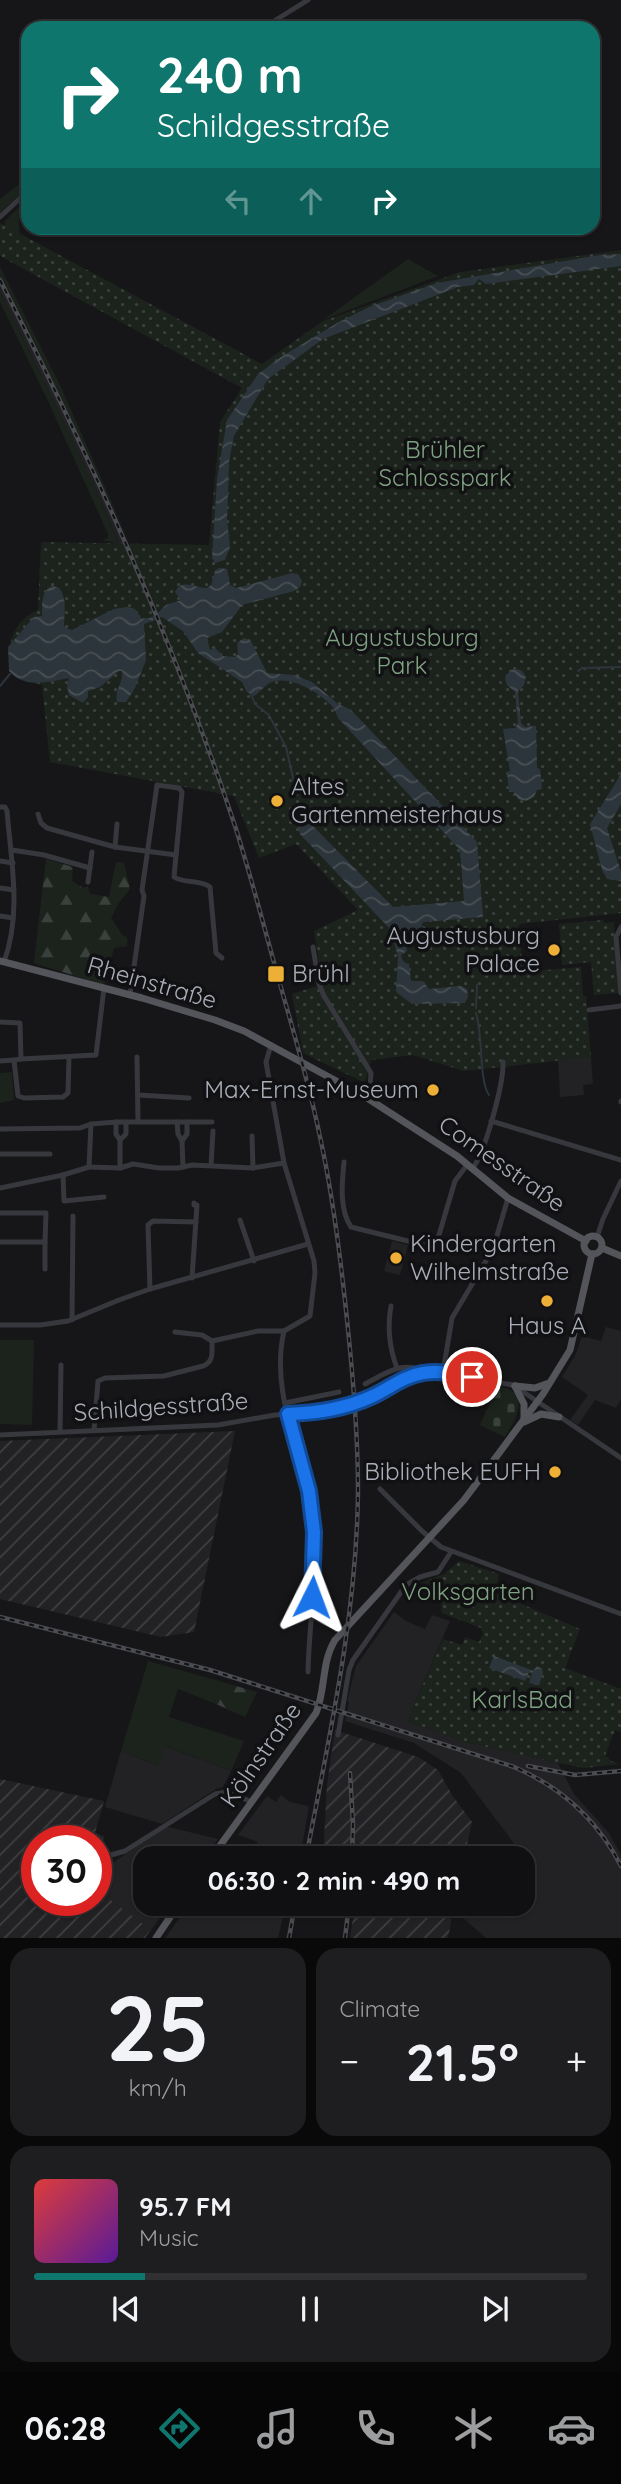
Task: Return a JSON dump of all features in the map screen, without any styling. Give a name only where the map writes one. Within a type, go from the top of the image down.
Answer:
[{"type":"main road","name":"Rheinstraße","points":[[2,961],[225,1023],[288,1054]]},
{"type":"main road","name":"Comesstraße","points":[[288,1054],[364,1096],[444,1147],[508,1198],[586,1241]]},
{"type":"main road","points":[[590,1237],[597,1237],[602,1243],[601,1248],[592,1254],[586,1249],[586,1241],[590,1237]]},
{"type":"main road","points":[[601,1248],[621,1256]]},
{"type":"main road","name":"Kölnstraße","points":[[220,1846],[316,1713],[326,1658],[335,1640],[464,1500],[551,1382],[570,1350],[592,1254]]},
{"type":"main road","points":[[515,1386],[535,1388],[551,1382]]},
{"type":"main road","points":[[515,1386],[524,1404],[523,1423],[541,1414],[559,1417]]},
{"type":"main road","points":[[156,1938],[172,1916]]},
{"type":"street","points":[[274,21],[308,0]]},
{"type":"street","points":[[0,217],[21,198]]},
{"type":"street","points":[[130,995],[155,787],[160,785],[179,788],[182,792],[173,874],[176,879],[203,883],[210,887],[216,953],[222,958]]},
{"type":"street","points":[[0,807],[5,807],[7,811],[14,890],[13,918],[2,961]]},
{"type":"street","points":[[38,814],[41,824],[47,828],[115,847],[176,855]]},
{"type":"street","points":[[115,847],[117,824]]},
{"type":"street","points":[[0,834],[9,835]]},
{"type":"street","points":[[12,850],[44,855],[90,868]]},
{"type":"street","points":[[88,883],[92,852]]},
{"type":"street","points":[[0,861],[13,863]]},
{"type":"street","points":[[0,888],[14,890]]},
{"type":"street","points":[[0,916],[13,918]]},
{"type":"street","points":[[621,927],[616,937],[621,993]]},
{"type":"street","points":[[313,947],[319,984],[324,996],[371,1073],[370,1087],[364,1096]]},
{"type":"street","points":[[0,1061],[96,1055],[104,988]]},
{"type":"street","points":[[589,1010],[621,1006]]},
{"type":"street","points":[[0,1022],[20,1023],[18,1096],[63,1097],[68,1093],[69,1056]]},
{"type":"street","points":[[175,1332],[202,1335],[212,1341],[258,1331],[284,1331],[308,1319],[312,1311],[316,1273],[284,1163],[266,1062],[271,1045]]},
{"type":"street","points":[[137,1057],[138,1122]]},
{"type":"street","points":[[344,1162],[344,1214],[351,1227],[432,1247],[436,1245],[455,1181],[482,1153],[503,1062]]},
{"type":"street","points":[[138,1095],[189,1098]]},
{"type":"street","points":[[491,1121],[621,1160]]},
{"type":"street","points":[[0,1129],[80,1128],[91,1124],[116,1122],[212,1122]]},
{"type":"street","points":[[116,1122],[116,1134],[120,1140],[120,1168]]},
{"type":"street","points":[[120,1140],[126,1134],[126,1122]]},
{"type":"street","points":[[177,1122],[182,1141],[183,1167]]},
{"type":"street","points":[[182,1141],[187,1134],[187,1122]]},
{"type":"street","points":[[89,1167],[91,1124]]},
{"type":"street","points":[[211,1165],[213,1131]]},
{"type":"street","points":[[252,1136],[253,1168]]},
{"type":"street","points":[[0,1154],[50,1154]]},
{"type":"street","points":[[0,1188],[89,1167],[120,1168],[133,1164],[159,1168],[211,1165],[253,1168],[284,1163]]},
{"type":"street","points":[[63,1175],[64,1202],[104,1196]]},
{"type":"street","points":[[597,1237],[621,1181]]},
{"type":"street","points":[[443,1372],[452,1318],[487,1262],[508,1198]]},
{"type":"street","points":[[191,1278],[197,1205],[194,1203]]},
{"type":"street","points":[[0,1213],[46,1213],[45,1269]]},
{"type":"street","points":[[72,1320],[73,1216]]},
{"type":"street","points":[[240,1220],[254,1261]]},
{"type":"street","points":[[150,1289],[148,1225],[153,1222],[196,1222]]},
{"type":"street","points":[[0,1242],[45,1242]]},
{"type":"street","points":[[0,1325],[40,1325],[72,1320],[150,1289],[308,1244]]},
{"type":"street","points":[[365,1384],[397,1368],[388,1331],[391,1307]]},
{"type":"street","points":[[284,1331],[281,1343],[282,1387],[309,1491],[314,1532],[308,1672]]},
{"type":"street","points":[[94,1430],[98,1381],[104,1378],[164,1376],[209,1364],[212,1341]]},
{"type":"street","name":"Schildgesstraße","points":[[60,1431],[61,1365]]},
{"type":"street","name":"Schildgesstraße","points":[[397,1368],[410,1366],[424,1373]]},
{"type":"street","name":"Schildgesstraße","points":[[0,1435],[232,1424],[288,1414],[316,1413],[344,1407],[377,1394],[405,1378],[443,1372],[515,1386],[621,1458]]},
{"type":"street","points":[[285,1403],[339,1392]]},
{"type":"street","points":[[380,1489],[429,1539],[451,1552],[621,1614]]},
{"type":"street","points":[[338,1735],[353,1660],[407,1585],[420,1577],[438,1572],[451,1552]]},
{"type":"street","points":[[112,1855],[125,1851],[215,1794],[227,1792],[252,1802]]},
{"type":"shaded area","points":[[0,274],[56,386],[151,593],[122,550],[94,485],[0,291]]},
{"type":"shaded area","points":[[591,1057],[593,1084],[583,1085],[584,1095],[560,1097],[558,1059]]},
{"type":"shaded area","name":"Kindergarten Wilhelmstraße","points":[[392,1241],[408,1245],[400,1275],[384,1271]]},
{"type":"shaded area","points":[[606,1327],[621,1331],[621,1399],[616,1408],[595,1400],[578,1425],[570,1420],[588,1395],[562,1377],[575,1356],[582,1336],[601,1341]]},
{"type":"shaded area","points":[[235,1431],[194,1632],[161,1637],[0,1599],[0,1441]]},
{"type":"shaded area","points":[[394,1612],[406,1621],[425,1629],[432,1615],[450,1621],[407,1721],[469,1743],[558,1763],[574,1794],[609,1833],[621,1855],[621,1938],[486,1938],[461,1916],[535,1916],[535,1846],[516,1846],[461,1773],[414,1743],[345,1721],[356,1666]]},
{"type":"shaded area","points":[[335,1730],[418,1757],[438,1770],[472,1822],[467,1846],[324,1846],[327,1784]]},
{"type":"shaded area","points":[[165,1746],[231,1771],[223,1787],[162,1824],[105,1807],[121,1751],[158,1766]]},
{"type":"shaded area","points":[[0,1779],[104,1801],[97,1825],[21,1825],[21,1916],[112,1916],[112,1901],[151,1930],[145,1938],[0,1938]]},
{"type":"shaded area","points":[[281,1795],[290,1802],[309,1806],[302,1846],[255,1846],[258,1842],[238,1835],[267,1796],[276,1802]]},
{"type":"shaded area","points":[[165,1826],[218,1839],[213,1846],[137,1846]]},
{"type":"shaded area","points":[[133,1849],[133,1916],[161,1916],[151,1930],[112,1901],[112,1864]]},
{"type":"shaded area","points":[[181,1916],[283,1916],[278,1938],[165,1938]]},
{"type":"shaded area","points":[[353,1916],[452,1916],[448,1938],[350,1938]]},
{"type":"green space","points":[[21,182],[21,194],[0,213],[0,199]]},
{"type":"green space","points":[[21,205],[20,242],[5,227],[5,221]]},
{"type":"green space","name":"Augustusburg Park","points":[[0,223],[262,364],[323,321],[460,272],[621,250],[621,913],[519,924],[523,972],[581,967],[591,1057],[464,1071],[413,1055],[371,1060],[365,1083],[303,1053],[292,994],[323,984],[314,931],[358,910],[296,844],[259,858],[234,796],[50,762],[42,685],[28,681],[18,673],[10,652],[11,639],[17,628],[38,610],[41,542],[209,545],[220,422],[242,388],[0,256]]},
{"type":"green space","points":[[408,259],[438,276],[323,320]]},
{"type":"green space","points":[[0,267],[61,387],[130,544],[0,274]]},
{"type":"green space","points":[[0,291],[94,485],[119,544],[102,540],[108,538],[108,534],[0,302]]},
{"type":"green space","points":[[46,859],[73,867],[72,881],[83,888],[88,887],[90,894],[109,897],[116,862],[124,863],[130,889],[111,918],[123,936],[127,937],[127,946],[114,948],[104,985],[34,963]]},
{"type":"green space","points":[[603,920],[604,923],[614,922],[619,993],[594,995],[591,962],[562,965],[559,924]]},
{"type":"green space","points":[[12,1072],[14,1100],[0,1103],[0,1073]]},
{"type":"green space","points":[[0,1340],[34,1340],[32,1425],[0,1424]]},
{"type":"green space","points":[[498,1386],[509,1389],[518,1400],[517,1415],[505,1437],[480,1425]]},
{"type":"green space","name":"KarlsBad","points":[[459,1561],[499,1574],[496,1593],[580,1629],[565,1668],[621,1689],[621,1732],[615,1730],[605,1756],[619,1764],[585,1768],[558,1763],[469,1743],[407,1721],[443,1639],[462,1645],[465,1637],[479,1642],[483,1634],[481,1628],[442,1613],[441,1601],[421,1583],[444,1574]]},
{"type":"green space","points":[[148,1661],[205,1677],[216,1704],[178,1689],[169,1717],[244,1741],[231,1771],[166,1746],[159,1766],[121,1751]]},
{"type":"green space","points":[[205,1677],[257,1692],[245,1717],[216,1704]]},
{"type":"water","points":[[621,254],[621,266],[486,284],[479,279],[474,285],[458,287],[323,339],[268,379],[234,436],[229,462],[227,520],[230,547],[225,560],[215,563],[212,558],[217,479],[227,420],[258,374],[339,322],[369,307],[437,283],[600,255]]},
{"type":"water","points":[[219,568],[227,569],[230,585],[236,588],[292,573],[298,574],[302,581],[300,587],[294,591],[242,605],[222,632],[207,638],[210,650],[215,648],[223,656],[235,657],[238,654],[237,643],[244,638],[251,641],[267,673],[294,675],[312,682],[338,704],[351,710],[477,842],[483,917],[423,922],[420,931],[406,934],[407,951],[401,955],[403,962],[409,964],[411,981],[423,981],[429,989],[461,986],[467,989],[468,997],[465,1003],[412,1004],[396,992],[398,956],[390,929],[300,834],[293,810],[297,804],[303,804],[307,807],[314,827],[393,907],[464,901],[460,850],[339,719],[331,705],[319,695],[303,686],[278,681],[268,684],[254,696],[247,692],[242,682],[198,653],[183,631],[162,617],[144,624],[146,660],[135,688],[126,702],[117,702],[116,698],[122,671],[100,687],[88,691],[88,697],[83,703],[69,695],[69,678],[29,682],[15,677],[9,671],[8,647],[34,617],[42,616],[44,596],[51,586],[58,587],[61,591],[65,605],[64,626],[72,630],[114,609],[127,607],[135,609],[142,619],[150,618],[166,605],[181,600],[175,592],[181,585],[207,588]]},
{"type":"water","points":[[517,669],[526,677],[524,685],[518,691],[521,723],[525,727],[536,726],[537,768],[540,769],[542,789],[537,790],[534,797],[526,801],[518,799],[514,792],[509,792],[507,772],[510,771],[503,729],[515,728],[518,723],[515,692],[507,685],[505,678],[510,670]]},
{"type":"water","points":[[621,774],[621,804],[607,828],[621,872],[621,881],[607,879],[602,870],[590,824]]},
{"type":"water","points":[[494,1656],[534,1671],[537,1666],[542,1669],[539,1685],[529,1683],[532,1673],[529,1672],[525,1681],[489,1668]]},
{"type":"waterway","points":[[578,671],[582,668],[621,667]]},
{"type":"waterway","points":[[0,686],[10,674]]},
{"type":"waterway","points":[[251,694],[255,704],[269,715]]},
{"type":"waterway","points":[[271,719],[286,747],[297,795]]},
{"type":"waterway","points":[[476,1008],[477,985]]},
{"type":"waterway","points":[[476,1013],[484,1080],[489,1095]]},
{"type":"railway","points":[[0,280],[98,481],[157,617],[211,756],[252,883],[306,1077],[324,1157],[338,1239],[350,1348],[358,1490],[353,1583],[347,1629],[308,1846]]},
{"type":"railway","points":[[0,1617],[210,1670],[514,1767],[547,1785],[576,1807],[601,1834],[621,1866]]},
{"type":"railway","points":[[528,1766],[575,1775],[621,1771]]},
{"type":"railway","points":[[350,1773],[352,1846]]},
{"type":"railway","points":[[289,1938],[293,1916]]},
{"type":"railway","points":[[345,1938],[348,1916]]},
{"type":"place","name":"Altes Gartenmeisterhaus","points":[[277,801]]},
{"type":"place","name":"Augustusburg Palace","points":[[554,950]]},
{"type":"place","name":"Brühl","points":[[276,974]]},
{"type":"place","name":"Max-Ernst-Museum","points":[[433,1090]]},
{"type":"place","name":"Kindergarten Wilhelmstraße","points":[[396,1258]]},
{"type":"place","name":"Haus A","points":[[547,1301]]},
{"type":"place","name":"Bibliothek EUFH","points":[[555,1472]]},
{"type":"route","points":[[312,1597],[314,1532],[309,1491],[288,1414],[316,1413],[344,1407],[377,1394],[405,1378],[424,1373],[436,1371],[472,1377]]},
{"type":"park label","name":"Brühler Schlosspark","points":[[445,464]]},
{"type":"park label","name":"Volksgarten","points":[[468,1592]]}]
